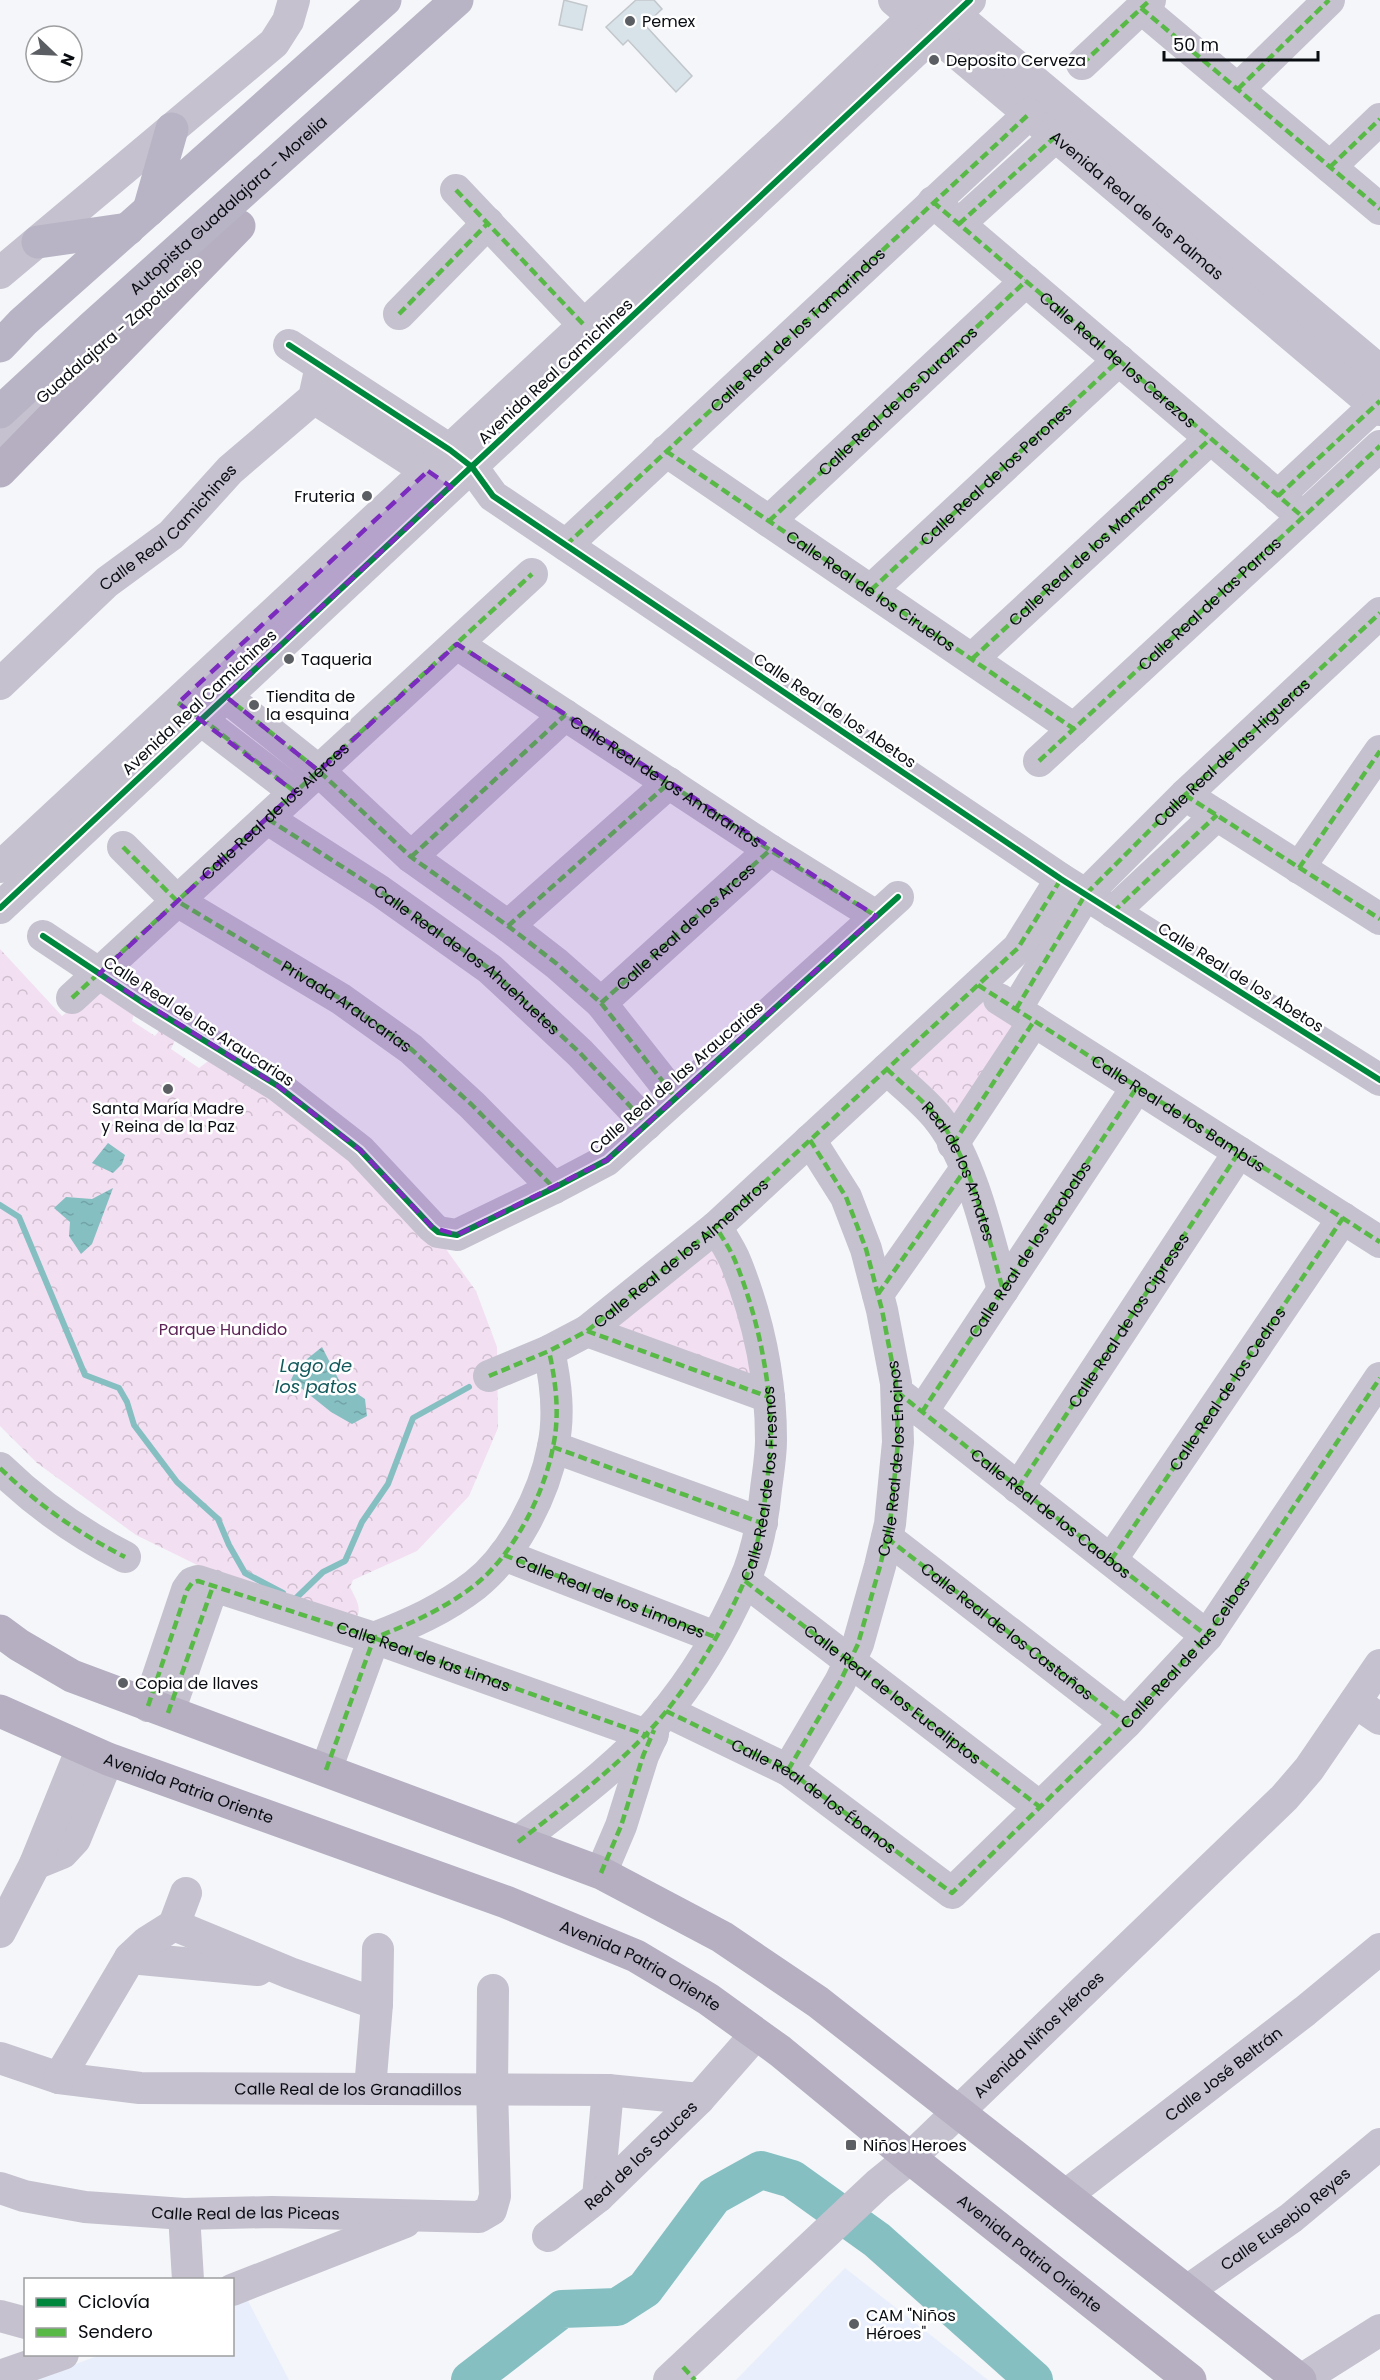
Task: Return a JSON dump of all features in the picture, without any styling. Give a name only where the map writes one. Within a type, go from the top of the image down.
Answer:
[{"type":"highway","points":[[0,346],[12,330],[385,0]]},
{"type":"highway","name":"Autopista Guadalajara - Morelia","points":[[0,412],[457,0]]},
{"type":"highway","points":[[239,226],[311,152],[386,62]]},
{"type":"highway","points":[[138,220],[172,129]]},
{"type":"highway","points":[[38,242],[138,220]]},
{"type":"main road","points":[[0,471],[239,226]]},
{"type":"main road","points":[[0,1631],[19,1646],[72,1676],[602,1873],[722,1937],[818,2002],[1300,2380]]},
{"type":"main road","name":"Avenida Patria Oriente","points":[[0,1711],[95,1753],[506,1902],[636,1956],[708,1999],[756,2034],[1190,2380]]},
{"type":"street","points":[[0,273],[274,43],[288,21],[294,0]]},
{"type":"street","points":[[1238,89],[1329,0]]},
{"type":"street","points":[[1082,64],[1146,4],[1238,89],[1380,209]]},
{"type":"street","name":"Avenida Real de las Palmas","points":[[934,9],[1029,114],[1055,136],[1149,196],[1380,371]]},
{"type":"street","name":"Avenida Real de las Palmas","points":[[934,9],[1149,196],[1378,406]]},
{"type":"street","name":"Avenida Real Camichines","points":[[0,867],[190,711],[225,696],[450,469],[584,325],[934,9]]},
{"type":"street","name":"Avenida Real Camichines","points":[[0,908],[190,711],[450,469],[934,9]]},
{"type":"street","name":"Calle Real de los Tamarindos","points":[[566,545],[1029,114]]},
{"type":"street","points":[[1330,167],[1380,119]]},
{"type":"street","points":[[959,224],[1055,136]]},
{"type":"street","points":[[456,190],[584,325]]},
{"type":"street","name":"Calle Real de los Cerezos","points":[[933,202],[1303,517]]},
{"type":"street","points":[[399,314],[488,223]]},
{"type":"street","name":"Guadalajara - Zapotlanejo","points":[[0,436],[131,318],[239,226]]},
{"type":"street","name":"Calle Real de los Duraznos","points":[[769,521],[1026,281]]},
{"type":"street","name":"Calle Real de los Abetos","points":[[289,345],[321,366],[450,469]]},
{"type":"street","name":"Calle Real de los Perones","points":[[871,590],[1119,360]]},
{"type":"street","points":[[314,398],[321,366]]},
{"type":"street","name":"Calle Real de los Abetos","points":[[314,398],[450,469],[493,496],[1073,887],[1380,1080]]},
{"type":"street","name":"Calle Real Camichines","points":[[0,684],[107,582],[171,535],[230,470],[314,398]]},
{"type":"street","points":[[1278,496],[1378,406]]},
{"type":"street","name":"Calle Real de los Manzanos","points":[[972,659],[1210,439]]},
{"type":"street","name":"Calle Real de las Parras","points":[[1039,761],[1380,446]]},
{"type":"street","name":"Calle Real de los Ciruelos","points":[[666,451],[1074,729]]},
{"type":"street","name":"Calle Real de los Alerces","points":[[72,998],[532,574]]},
{"type":"street","name":"Calle Real de las Higueras","points":[[1073,887],[1185,795],[1380,613]]},
{"type":"street","name":"Calle Real de los Amarantos","points":[[457,644],[770,850],[887,906]]},
{"type":"street","points":[[225,696],[320,771],[411,857],[508,926],[557,964],[601,1003],[675,1097]]},
{"type":"street","points":[[190,711],[296,792]]},
{"type":"street","points":[[411,857],[565,715]]},
{"type":"street","points":[[1299,868],[1380,751]]},
{"type":"street","points":[[508,926],[669,783]]},
{"type":"street","points":[[1185,795],[1380,920]]},
{"type":"street","points":[[1113,912],[1217,815]]},
{"type":"street","name":"Calle Real de los Ahuehuetes","points":[[268,819],[380,891],[490,969],[580,1053],[646,1124]]},
{"type":"street","name":"Privada Araucarias","points":[[123,847],[177,901],[341,999],[411,1049],[472,1105],[554,1188]]},
{"type":"street","name":"Calle Real de los Arces","points":[[601,1003],[770,850]]},
{"type":"street","points":[[878,1294],[959,1157],[1025,1015],[1073,887]]},
{"type":"street","name":"Calle Real de los Almendros","points":[[489,1376],[549,1351],[587,1330],[716,1227],[1018,948],[1073,887]]},
{"type":"street","name":"Calle Real de las Araucarias","points":[[43,936],[291,1096],[360,1150],[438,1232],[457,1235],[607,1160],[887,906]]},
{"type":"street","name":"Calle Real de los Bambús","points":[[978,985],[1380,1242]]},
{"type":"street","name":"Real de los Amates","points":[[887,1069],[940,1121],[959,1157],[977,1199],[1003,1290]]},
{"type":"street","name":"Calle Real de los Baobabs","points":[[922,1412],[1137,1087]]},
{"type":"street","name":"Calle Real de los Encinos","points":[[788,1770],[813,1731],[858,1644],[887,1538],[898,1442],[897,1392],[878,1294],[866,1249],[846,1197],[810,1140]]},
{"type":"street","name":"Calle Real de los Cipreses","points":[[1018,1488],[1239,1152]]},
{"type":"street","name":"Calle Real de los Cedros","points":[[1111,1560],[1343,1218]]},
{"type":"street","name":"Calle Real de los Fresnos","points":[[518,1842],[607,1772],[655,1726],[682,1690],[716,1637],[745,1581],[762,1523],[771,1441],[769,1397],[760,1338],[748,1296],[735,1261],[716,1227]]},
{"type":"street","points":[[587,1330],[769,1397]]},
{"type":"street","points":[[326,1770],[374,1638],[415,1622],[476,1584],[504,1555],[525,1522],[543,1481],[554,1447],[557,1409],[555,1379],[549,1351]]},
{"type":"street","name":"Calle Real de las Ceibas","points":[[952,1893],[1126,1723],[1207,1636],[1380,1378]]},
{"type":"street","name":"Calle Real de los Caobos","points":[[897,1392],[1207,1636]]},
{"type":"street","points":[[554,1447],[762,1523]]},
{"type":"street","points":[[0,1468],[60,1518],[94,1541],[125,1557]]},
{"type":"street","name":"Calle Real de los Castaños","points":[[887,1538],[1126,1723]]},
{"type":"street","name":"Calle Real de los Limones","points":[[504,1555],[716,1637]]},
{"type":"street","name":"Calle Real de los Eucaliptos","points":[[745,1581],[1040,1807]]},
{"type":"street","name":"Calle Real de las Limas","points":[[158,1709],[203,1584],[655,1726]]},
{"type":"street","name":"Avenida Niños Héroes","points":[[683,2376],[832,2227],[910,2158],[1284,1798],[1309,1769],[1368,1711],[1380,1665]]},
{"type":"street","name":"Calle Real de los Fresnos","points":[[602,1873],[621,1826],[655,1726]]},
{"type":"street","name":"Calle Real de los Ébanos","points":[[655,1726],[788,1770],[952,1893]]},
{"type":"street","points":[[0,1932],[95,1753]]},
{"type":"street","points":[[59,2078],[130,1958],[147,1942],[174,1926],[186,1893]]},
{"type":"street","points":[[174,1926],[290,1973],[377,2004]]},
{"type":"street","points":[[370,2089],[377,2004],[378,1949]]},
{"type":"street","name":"Calle José Beltrán","points":[[1065,2196],[1305,2011],[1380,1949]]},
{"type":"street","points":[[130,1958],[290,1973]]},
{"type":"street","points":[[492,2088],[493,1990]]},
{"type":"street","name":"Real de los Sauces","points":[[598,2197],[699,2099],[756,2034]]},
{"type":"street","name":"Calle Real de los Granadillos","points":[[0,2058],[59,2078],[140,2088],[608,2090],[699,2099]]},
{"type":"street","name":"Calle Real de las Piceas","points":[[0,2188],[24,2196],[84,2208],[184,2214],[272,2212],[479,2217],[491,2210],[495,2196],[492,2088]]},
{"type":"street","name":"Real de los Sauces","points":[[598,2197],[608,2090]]},
{"type":"street","name":"Calle Eusebio Reyes","points":[[1187,2291],[1291,2218],[1380,2144]]},
{"type":"street","points":[[548,2236],[598,2197]]},
{"type":"street","points":[[184,2214],[188,2278]]},
{"type":"street","points":[[234,2289],[417,2217]]},
{"type":"street","points":[[0,2316],[24,2322]]},
{"type":"street","points":[[1300,2380],[1380,2330]]},
{"type":"street","points":[[0,2376],[60,2356]]},
{"type":"highlighted area","points":[[428,471],[451,487],[225,696],[319,771],[457,644],[876,916],[607,1160],[457,1235],[432,1227],[360,1150],[278,1086],[99,974],[295,792],[178,703]]},
{"type":"shaded area","name":"CAM \"Niños Héroes\"","points":[[845,2268],[988,2380],[736,2380]]},
{"type":"shaded area","points":[[247,2299],[289,2380],[33,2380],[97,2356],[234,2356],[234,2305]]},
{"type":"green space","name":"Parque Hundido","points":[[0,949],[62,1016],[100,987],[135,1010],[132,1021],[155,1036],[162,1027],[177,1036],[171,1049],[199,1068],[211,1059],[296,1113],[438,1238],[476,1291],[497,1347],[498,1428],[469,1496],[417,1551],[353,1580],[350,1587],[359,1609],[354,1622],[236,1584],[136,1535],[37,1463],[0,1426]]},
{"type":"green space","points":[[980,1001],[1009,1013],[1025,1026],[955,1135],[900,1075]]},
{"type":"green space","points":[[717,1243],[724,1260],[753,1375],[602,1327]]},
{"type":"water","points":[[108,1143],[125,1155],[122,1164],[113,1173],[92,1163]]},
{"type":"water","points":[[113,1188],[92,1244],[81,1254],[69,1236],[70,1222],[54,1208],[66,1197],[92,1199]]},
{"type":"water","name":"Lago de los patos","points":[[322,1347],[340,1382],[365,1399],[367,1416],[352,1424],[331,1412],[291,1380],[297,1367]]},
{"type":"building","name":"Pemex","points":[[564,0],[587,6],[582,30],[559,25]]},
{"type":"building","points":[[636,0],[654,0],[662,9],[645,25],[692,76],[676,92],[628,40],[623,45],[606,27]]},
{"type":"waterway","points":[[0,1205],[19,1217],[85,1375],[119,1388],[127,1402],[134,1425],[177,1482],[218,1519],[245,1573],[283,1593]]},
{"type":"waterway","points":[[292,1598],[294,1600],[323,1572],[345,1561],[362,1522],[388,1484],[413,1418],[469,1387]]},
{"type":"waterway","points":[[470,2380],[562,2309],[617,2307],[645,2289],[714,2196],[761,2170],[792,2179],[877,2240],[1034,2380]]},
{"type":"marked path","points":[[1082,64],[1150,0]]},
{"type":"marked path","points":[[1238,89],[1329,0]]},
{"type":"marked path","points":[[1141,8],[1380,209]]},
{"type":"marked path","points":[[566,545],[1029,114]]},
{"type":"marked path","points":[[1330,167],[1380,119]]},
{"type":"marked path","points":[[959,224],[1055,137]]},
{"type":"marked path","points":[[456,190],[584,325]]},
{"type":"marked path","points":[[933,202],[1303,517]]},
{"type":"marked path","points":[[399,314],[488,223]]},
{"type":"marked path","points":[[769,521],[1026,281]]},
{"type":"marked path","points":[[871,590],[1119,360]]},
{"type":"marked path","points":[[1278,496],[1380,401]]},
{"type":"marked path","points":[[972,659],[1210,439]]},
{"type":"marked path","points":[[1039,761],[1380,446]]},
{"type":"marked path","points":[[666,451],[1074,729]]},
{"type":"marked path","points":[[72,998],[532,574]]},
{"type":"marked path","points":[[1016,1009],[1085,895],[1185,795],[1380,613]]},
{"type":"marked path","points":[[457,644],[770,850],[876,916]]},
{"type":"marked path","points":[[225,696],[319,771],[411,857],[508,926],[557,964],[601,1003],[675,1097]]},
{"type":"marked path","points":[[178,703],[201,718],[295,792]]},
{"type":"marked path","points":[[411,857],[565,715]]},
{"type":"marked path","points":[[1299,868],[1380,751]]},
{"type":"marked path","points":[[508,926],[669,783]]},
{"type":"marked path","points":[[1185,795],[1380,919]]},
{"type":"marked path","points":[[1113,912],[1217,815]]},
{"type":"marked path","points":[[268,819],[380,891],[490,969],[580,1053],[647,1124]]},
{"type":"marked path","points":[[123,847],[177,901],[341,999],[411,1049],[472,1105],[554,1188]]},
{"type":"marked path","points":[[601,1003],[770,850]]},
{"type":"marked path","points":[[489,1376],[549,1351],[587,1331],[716,1227],[1018,948],[1061,879]]},
{"type":"marked path","points":[[978,985],[1380,1242]]},
{"type":"marked path","points":[[953,1144],[1034,1021]]},
{"type":"marked path","points":[[887,1069],[928,1107],[951,1138],[978,1202],[1003,1290]]},
{"type":"marked path","points":[[922,1412],[1137,1087]]},
{"type":"marked path","points":[[788,1770],[840,1682],[858,1644],[890,1524],[898,1442],[896,1383],[882,1310],[866,1249],[846,1197],[810,1140]]},
{"type":"marked path","points":[[1018,1488],[1239,1152]]},
{"type":"marked path","points":[[878,1294],[965,1170]]},
{"type":"marked path","points":[[1111,1560],[1343,1218]]},
{"type":"marked path","points":[[518,1842],[627,1754],[659,1720],[684,1688],[717,1636],[744,1582],[756,1548],[770,1458],[769,1395],[762,1350],[751,1305],[734,1258],[716,1227]]},
{"type":"marked path","points":[[587,1331],[769,1397]]},
{"type":"marked path","points":[[326,1770],[374,1638],[426,1615],[475,1585],[502,1558],[525,1523],[549,1465],[555,1435],[556,1399],[549,1351]]},
{"type":"marked path","points":[[666,1711],[788,1770],[952,1893],[1126,1723],[1207,1636],[1380,1378]]},
{"type":"marked path","points":[[897,1392],[1207,1636]]},
{"type":"marked path","points":[[553,1447],[762,1523]]},
{"type":"marked path","points":[[0,1468],[59,1517],[125,1557]]},
{"type":"marked path","points":[[887,1538],[1126,1723]]},
{"type":"marked path","points":[[504,1555],[715,1637]]},
{"type":"marked path","points":[[148,1706],[187,1590],[192,1583],[198,1581],[374,1638],[649,1736]]},
{"type":"marked path","points":[[745,1581],[1040,1807]]},
{"type":"marked path","points":[[168,1713],[213,1586]]},
{"type":"marked path","points":[[601,1873],[621,1826],[643,1756],[654,1730]]},
{"type":"marked path","points":[[683,2367],[695,2380]]},
{"type":"cycle path","points":[[0,908],[970,0]]},
{"type":"cycle path","points":[[289,345],[450,450],[472,467],[493,496],[1061,879],[1380,1080]]},
{"type":"cycle path","points":[[43,936],[145,1004],[278,1086],[360,1150],[438,1232],[457,1235],[607,1160],[898,897]]},
{"type":"place","name":"Pemex","points":[[630,21]]},
{"type":"place","name":"Deposito Cerveza","points":[[934,60]]},
{"type":"place","name":"Fruteria","points":[[367,496]]},
{"type":"place","name":"Taqueria","points":[[289,659]]},
{"type":"place","name":"Tiendita de la esquina","points":[[254,705]]},
{"type":"place","name":"Santa María Madre y Reina de la Paz","points":[[168,1089]]},
{"type":"place","name":"Copia de llaves","points":[[123,1683]]},
{"type":"place","name":"Niños Heroes","points":[[851,2145]]},
{"type":"place","name":"CAM \"Niños Héroes\"","points":[[854,2324]]}]
